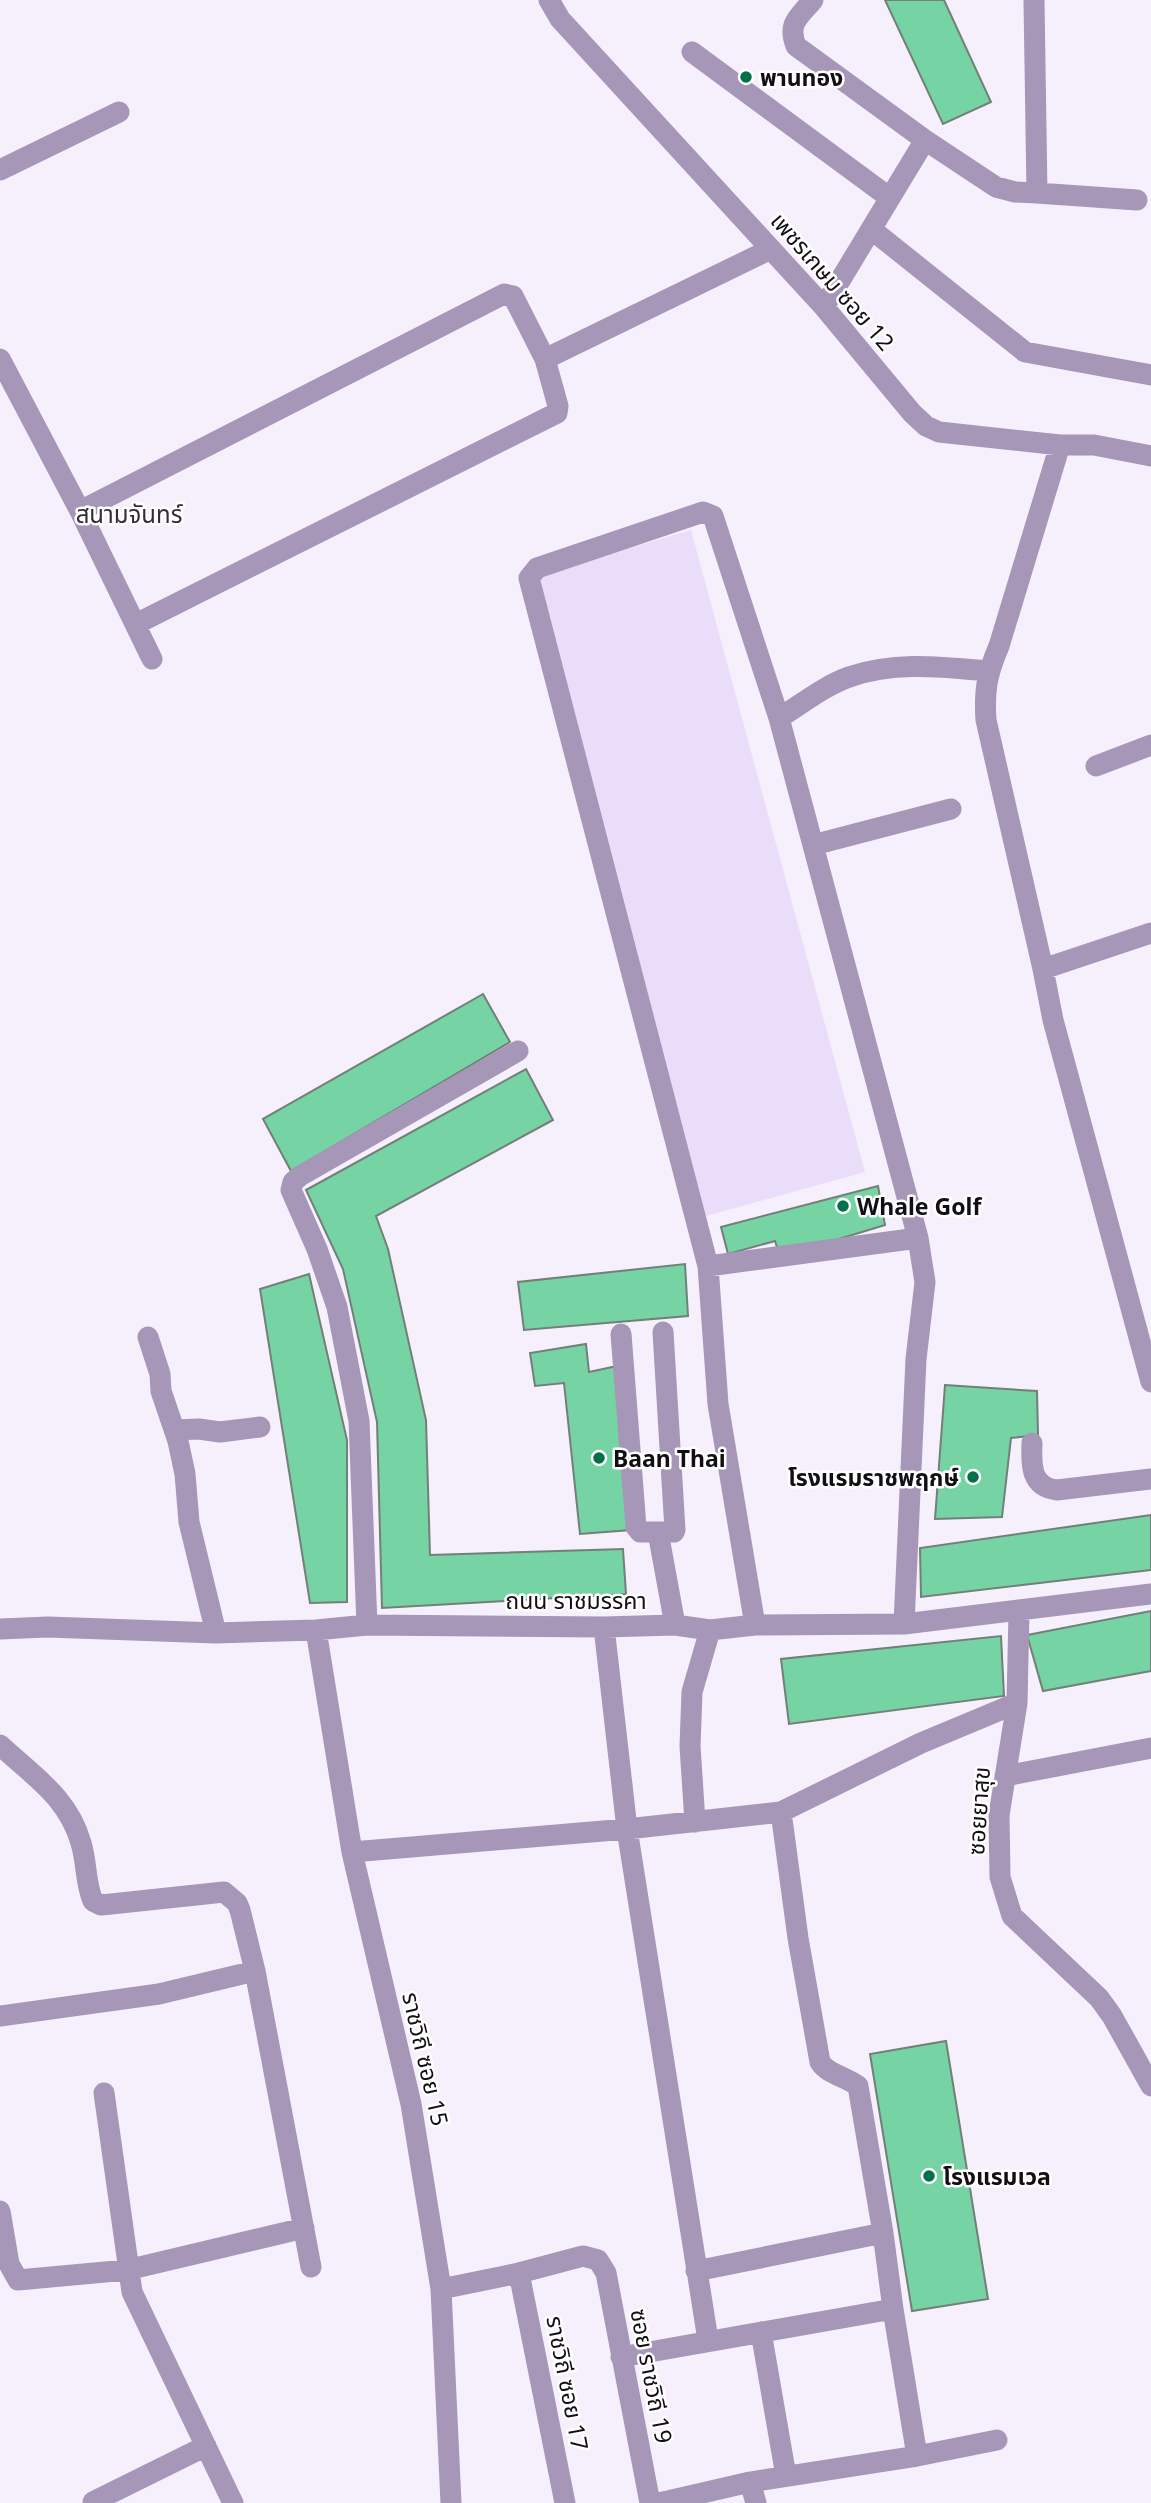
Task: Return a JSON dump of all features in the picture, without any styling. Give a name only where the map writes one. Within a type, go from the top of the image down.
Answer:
[{"type":"street","name":"เพชรเกษม ซอย 12","points":[[549,0],[560,19],[824,307],[912,413],[926,426],[939,432],[1060,445],[1094,445],[1151,456]]},
{"type":"street","points":[[813,0],[794,22],[791,33],[796,46],[925,140],[996,187],[1015,192],[1137,200]]},
{"type":"street","points":[[1034,0],[1037,193]]},
{"type":"street","points":[[692,51],[890,198]]},
{"type":"street","points":[[0,170],[119,112]]},
{"type":"street","points":[[824,307],[925,140]]},
{"type":"street","points":[[871,229],[1025,352],[1151,374]]},
{"type":"street","points":[[545,359],[771,249]]},
{"type":"street","points":[[80,511],[504,295],[513,296],[545,359],[558,406],[557,413],[136,624]]},
{"type":"street","points":[[0,359],[80,511],[152,659]]},
{"type":"street","points":[[1060,445],[999,646],[988,671],[984,692],[986,720],[1053,1020],[1141,1306],[1150,1369]]},
{"type":"street","points":[[755,1625],[718,1404],[708,1266],[529,578],[537,568],[703,512],[713,516],[779,718],[918,1238],[925,1282],[916,1359],[904,1624]]},
{"type":"street","points":[[779,718],[848,678],[880,669],[929,666],[988,671]]},
{"type":"street","points":[[1096,766],[1151,745]]},
{"type":"street","points":[[813,845],[951,809]]},
{"type":"street","points":[[1043,970],[1151,933]]},
{"type":"street","points":[[367,1625],[359,1421],[337,1307],[317,1249],[291,1190],[293,1182],[299,1176],[518,1051]]},
{"type":"street","points":[[708,1266],[918,1238]]},
{"type":"street","points":[[621,1334],[636,1527],[640,1532],[658,1532],[676,1530],[663,1332]]},
{"type":"street","points":[[148,1337],[185,1474],[189,1522],[216,1633]]},
{"type":"street","points":[[174,1430],[220,1432],[260,1427]]},
{"type":"street","points":[[1032,1443],[1035,1475],[1040,1485],[1048,1489],[1151,1479]]},
{"type":"street","points":[[658,1532],[675,1625]]},
{"type":"street","name":"ถนน ราชมรรคา","points":[[0,1629],[48,1627],[216,1633],[316,1630],[367,1625],[675,1625],[710,1630],[755,1625],[904,1624],[1151,1594]]},
{"type":"street","name":"ซอยยาสุข","points":[[1018,1612],[1017,1703],[999,1815],[1000,1877],[1012,1916],[1099,1998],[1112,2015],[1151,2087]]},
{"type":"street","points":[[604,1627],[626,1829],[708,2340]]},
{"type":"street","name":"ราชวิถี ซอย 15","points":[[316,1630],[352,1852],[411,2104],[441,2289],[451,2503]]},
{"type":"street","points":[[695,1822],[690,1746],[692,1692],[710,1630]]},
{"type":"street","points":[[352,1852],[626,1829],[780,1812],[921,1743],[1017,1703]]},
{"type":"street","points":[[0,1745],[55,1794],[68,1811],[82,1845],[93,1901],[101,1905],[224,1892],[231,1896],[240,1910],[255,1971],[311,2266]]},
{"type":"street","points":[[1005,1776],[1151,1748]]},
{"type":"street","points":[[780,1812],[798,1938],[821,2062],[823,2067],[858,2086],[917,2456]]},
{"type":"street","points":[[0,2016],[159,1994],[255,1971]]},
{"type":"street","points":[[104,2093],[132,2292],[142,2318],[233,2503]]},
{"type":"street","points":[[0,2211],[9,2264],[13,2276],[18,2280],[128,2270],[303,2228]]},
{"type":"street","points":[[696,2270],[883,2232]]},
{"type":"street","name":"ซอย ราชวิถี 19","points":[[520,2273],[583,2256],[597,2260],[606,2273],[650,2503]]},
{"type":"street","points":[[441,2289],[520,2273]]},
{"type":"street","name":"ราชวิถี ซอย 17","points":[[520,2273],[565,2503]]},
{"type":"street","points":[[621,2357],[892,2309]]},
{"type":"street","points":[[761,2332],[786,2476]]},
{"type":"street","points":[[659,2503],[750,2482],[997,2441]]},
{"type":"street","points":[[93,2502],[206,2446]]},
{"type":"street","points":[[750,2482],[756,2503]]},
{"type":"shaded area","points":[[691,530],[865,1172],[699,1218],[535,576]]},
{"type":"building","points":[[885,0],[944,0],[991,102],[943,124]]},
{"type":"building","points":[[483,994],[510,1042],[291,1171],[263,1119]]},
{"type":"building","points":[[526,1069],[553,1120],[376,1216],[388,1249],[426,1420],[430,1555],[623,1549],[626,1594],[382,1608],[377,1422],[343,1269],[306,1190]]},
{"type":"building","name":"Whale Golf","points":[[878,1186],[885,1225],[780,1257],[775,1241],[728,1254],[721,1227]]},
{"type":"building","points":[[685,1264],[688,1316],[524,1330],[518,1282]]},
{"type":"building","points":[[309,1274],[347,1440],[347,1602],[310,1603],[260,1289]]},
{"type":"building","name":"Baan Thai","points":[[586,1344],[589,1372],[617,1366],[631,1530],[580,1534],[564,1383],[535,1386],[530,1353]]},
{"type":"building","name":"โรงแรมราชพฤกษ์","points":[[945,1385],[1037,1391],[1038,1435],[1011,1438],[1002,1517],[935,1519]]},
{"type":"building","points":[[1151,1515],[1151,1570],[921,1597],[920,1548]]},
{"type":"building","points":[[1151,1611],[1151,1671],[1043,1691],[1027,1635]]},
{"type":"building","points":[[1001,1636],[1004,1696],[789,1724],[781,1659]]},
{"type":"building","name":"โรงแรมเวล","points":[[946,2041],[988,2299],[912,2311],[870,2054]]},
{"type":"place","name":"พานทอง","points":[[746,77]]},
{"type":"place","name":"Whale Golf","points":[[843,1206]]},
{"type":"place","name":"Baan Thai","points":[[599,1458]]},
{"type":"place","name":"โรงแรมราชพฤกษ์","points":[[973,1477]]},
{"type":"place","name":"โรงแรมเวล","points":[[929,2176]]},
{"type":"district","name":"สนามจันทร์","points":[[129,513]]}]
